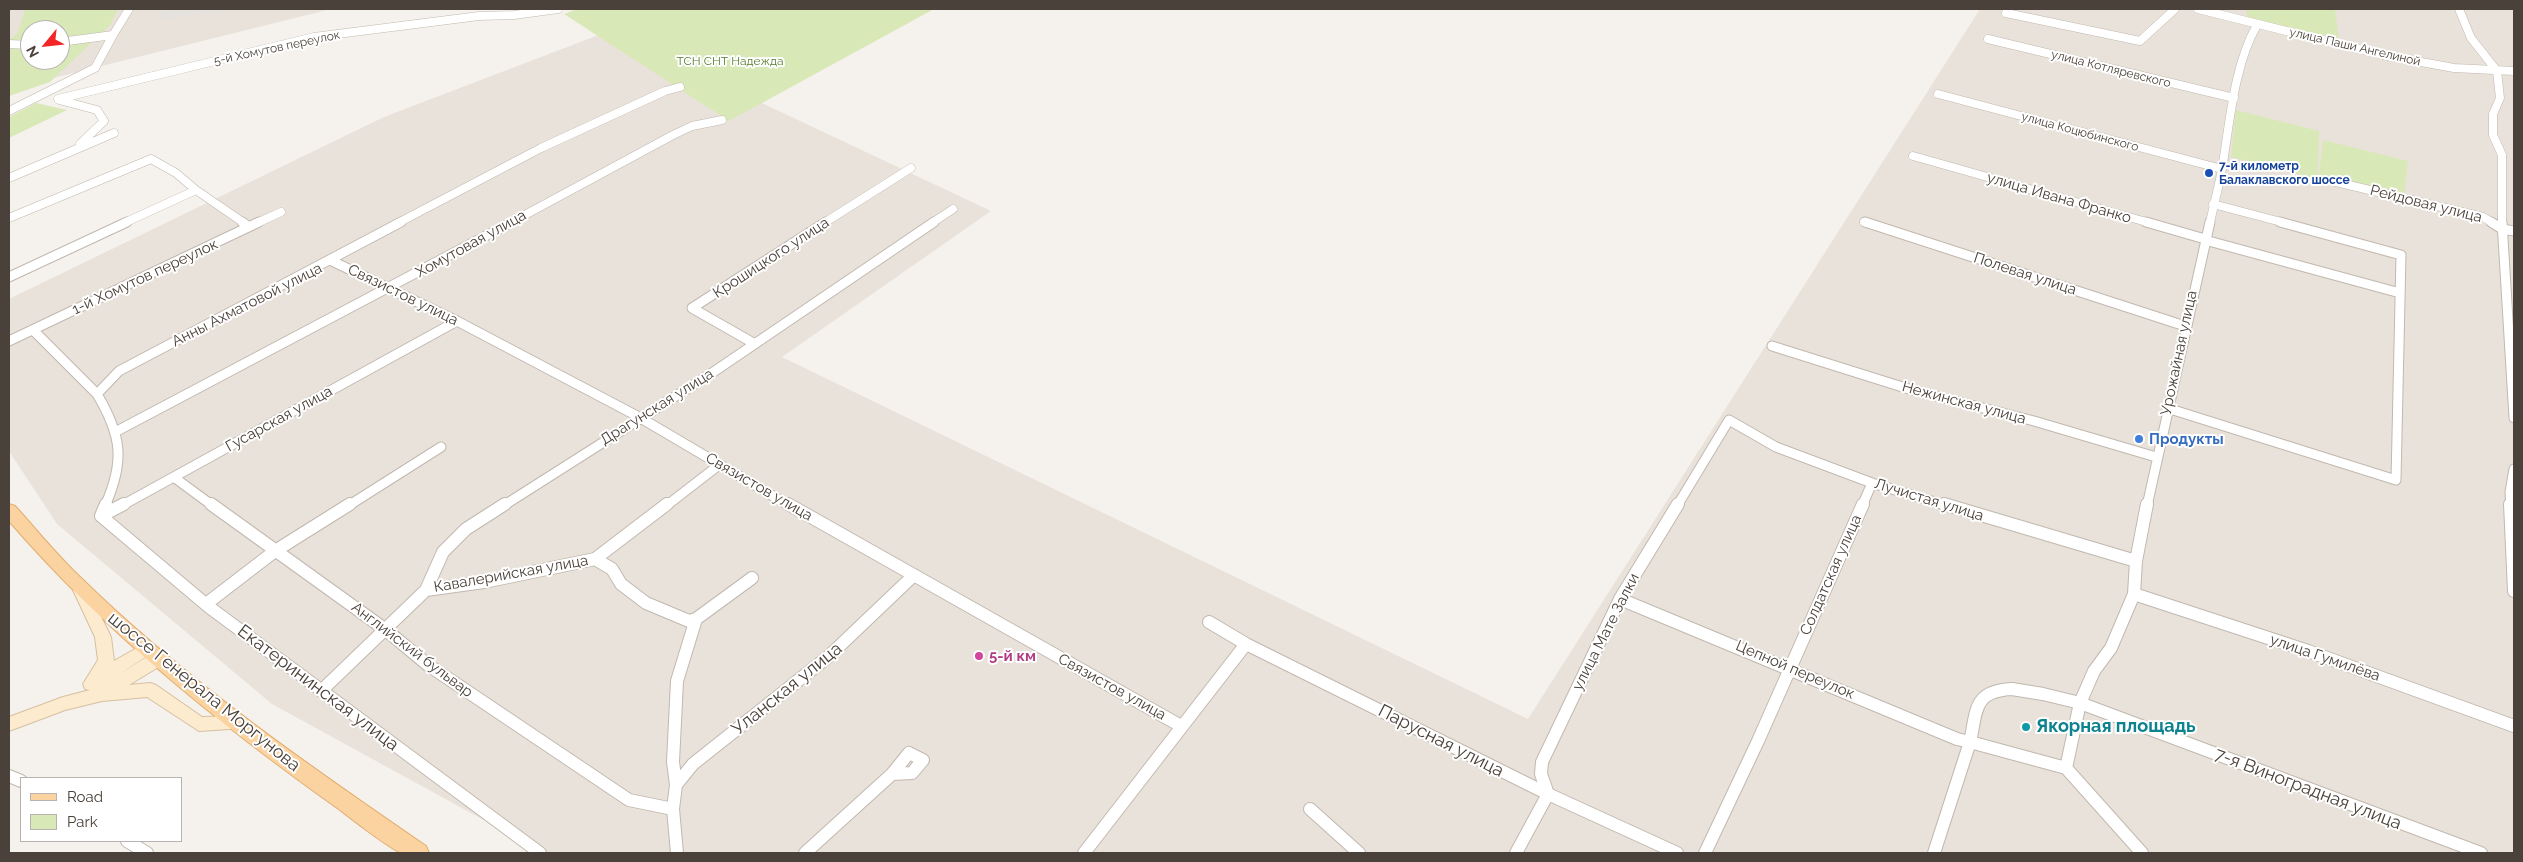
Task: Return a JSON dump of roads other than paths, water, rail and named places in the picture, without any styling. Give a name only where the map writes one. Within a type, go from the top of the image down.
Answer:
[{"type":"main road","name":"шоссе Генерала Моргунова","points":[[9,510],[81,589],[153,653],[286,762],[418,853]]},
{"type":"street","points":[[9,111],[95,68],[129,9]]},
{"type":"street","name":"5-й Хомутов переулок","points":[[58,99],[314,38],[460,18],[514,15],[558,9]]},
{"type":"street","points":[[2006,13],[2140,41],[2175,9]]},
{"type":"street","name":"улица Паши Ангелиной","points":[[2198,9],[2391,57],[2454,68],[2514,72]]},
{"type":"street","points":[[2459,9],[2471,38],[2497,71],[2500,98],[2493,114],[2493,135],[2502,155],[2502,229],[2514,418]]},
{"type":"street","name":"Урожайная улица","points":[[2080,703],[2094,671],[2111,648],[2134,594],[2136,561],[2156,457],[2204,239],[2222,169],[2234,98],[2249,39],[2257,25]]},
{"type":"street","points":[[70,41],[114,35]]},
{"type":"street","name":"улица Котляревского","points":[[1988,39],[2234,98]]},
{"type":"street","name":"Анны Ахматовой улица","points":[[98,394],[118,371],[332,260],[541,148],[664,91],[680,87]]},
{"type":"street","name":"улица Коцюбинского","points":[[1938,94],[2222,169]]},
{"type":"street","points":[[43,95],[97,110],[104,121],[72,151]]},
{"type":"street","name":"Хомутовая улица","points":[[116,431],[673,135],[692,126],[722,120]]},
{"type":"street","points":[[9,178],[114,133]]},
{"type":"street","name":"улица Ивана Франко","points":[[1912,156],[2400,293]]},
{"type":"street","points":[[9,218],[151,159],[176,173],[196,190],[249,227]]},
{"type":"street","name":"Крошицкого улица","points":[[755,344],[692,308],[911,168]]},
{"type":"street","name":"Рейдовая улица","points":[[2336,182],[2483,217],[2502,229],[2514,231]]},
{"type":"street","points":[[9,277],[196,190]]},
{"type":"street","points":[[2167,408],[2396,480],[2401,255],[2213,204]]},
{"type":"street","name":"Драгунская улица","points":[[322,692],[426,590],[443,552],[466,529],[755,344],[954,209]]},
{"type":"street","name":"1-й Хомутов переулок","points":[[9,341],[281,212]]},
{"type":"street","name":"Полевая улица","points":[[1864,222],[2185,326]]},
{"type":"street","name":"Связистов улица","points":[[332,260],[457,321],[639,418],[1181,726]]},
{"type":"street","name":"Гусарская улица","points":[[101,516],[175,478],[457,321]]},
{"type":"street","points":[[33,330],[98,394],[113,420],[118,437],[117,476],[106,498],[101,516]]},
{"type":"street","name":"Нежинская улица","points":[[1772,346],[1912,390],[2034,421],[2156,457]]},
{"type":"street","name":"Лучистая улица","points":[[1729,420],[1776,447],[1872,483],[2136,561]]},
{"type":"street","name":"улица Мате Залки","points":[[1548,794],[1541,774],[1542,762],[1620,599],[1729,420]]},
{"type":"street","points":[[206,604],[275,550],[441,447]]},
{"type":"street","name":"Кавалерийская улица","points":[[426,590],[484,582],[595,559],[719,465]]},
{"type":"street","points":[[2514,469],[2510,492],[2514,591]]},
{"type":"street","name":"Английский бульвар","points":[[175,478],[386,630],[428,665],[629,800],[673,809]]},
{"type":"street","name":"Солдатская улица","points":[[1705,853],[1758,741],[1789,667],[1872,483]]},
{"type":"street","name":"Екатерининская улица","points":[[101,516],[206,604],[540,853]]},
{"type":"street","name":"Кавалерийская улица","points":[[595,559],[612,569],[621,584],[646,603],[689,621],[696,619]]},
{"type":"street","name":"Уланская улица","points":[[676,785],[693,764],[829,656],[914,575]]},
{"type":"street","points":[[677,853],[673,809],[676,785],[673,762],[677,682],[696,619],[752,578]]},
{"type":"street","points":[[81,589],[104,637],[106,660],[96,689]]},
{"type":"street","name":"улица Гумилёва","points":[[2134,594],[2308,651],[2514,726]]},
{"type":"street","name":"Цепной переулок","points":[[1620,599],[1789,667],[1957,739],[1970,742]]},
{"type":"street","name":"Парусная улица","points":[[1209,622],[1246,644],[1548,794],[1677,853]]},
{"type":"street","points":[[1084,853],[1246,644]]},
{"type":"street","points":[[9,724],[63,704],[96,689],[153,653]]},
{"type":"street","points":[[96,689],[150,690],[199,724],[238,724]]},
{"type":"street","points":[[1934,853],[1970,742],[1980,700],[1987,694],[2000,689],[2020,689],[2080,703],[2066,768]]},
{"type":"street","name":"7-я Виноградная улица","points":[[2080,703],[2481,853]]},
{"type":"street","points":[[1970,742],[2066,768],[2142,853]]},
{"type":"street","points":[[805,853],[892,774]]},
{"type":"street","points":[[1516,853],[1548,794]]},
{"type":"street","points":[[1310,810],[1359,853]]},
{"type":"street","points":[[129,842],[147,853]]},
{"type":"place","name":"7-й километр Балаклавского шоссе","points":[[2209,173]]},
{"type":"place","name":"Продукты","points":[[2139,439]]},
{"type":"place","name":"5-й км","points":[[979,656]]},
{"type":"place","name":"Якорная площадь","points":[[2026,727]]},
{"type":"park label","name":"ТСН СНТ Надежда","points":[[730,61]]}]
